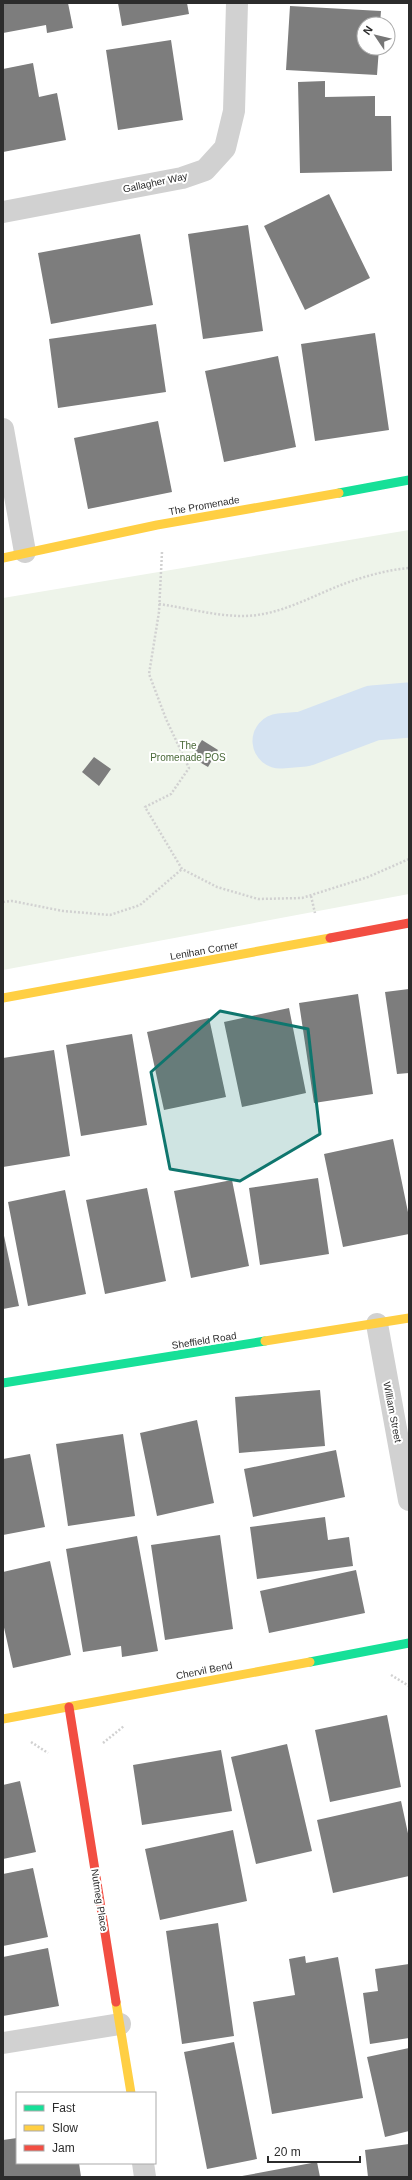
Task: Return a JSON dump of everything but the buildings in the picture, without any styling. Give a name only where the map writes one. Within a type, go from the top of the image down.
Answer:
[{"type":"street","name":"Gallagher Way","points":[[3,212],[182,178],[205,170],[225,148],[234,111],[237,3]]},
{"type":"street","points":[[3,429],[25,552]]},
{"type":"street","name":"The Promenade","points":[[3,558],[25,552],[157,525],[409,480]]},
{"type":"street","name":"Lenihan Corner","points":[[3,998],[409,923]]},
{"type":"street","name":"Sheffield Road","points":[[3,1383],[409,1318]]},
{"type":"street","name":"William Street","points":[[376,1324],[409,1500]]},
{"type":"street","name":"Chervil Bend","points":[[3,1719],[409,1643]]},
{"type":"street","name":"Nutmeg Place","points":[[69,1706],[131,2092]]},
{"type":"street","points":[[3,2043],[120,2024]]},
{"type":"street","points":[[142,2164],[145,2177]]},
{"type":"path","points":[[157,525],[163,555],[159,604],[149,674],[166,719],[189,768],[171,794],[145,807],[182,869],[217,887],[258,899],[302,898],[368,878],[409,859]]},
{"type":"path","points":[[159,604],[217,614],[244,616],[281,610],[342,585],[378,574],[409,568]]},
{"type":"path","points":[[3,902],[12,901],[63,911],[110,915],[140,905],[182,869]]},
{"type":"path","points":[[389,1675],[409,1686]]},
{"type":"path","points":[[77,1760],[96,1756],[102,1744],[112,1733],[130,1722]]},
{"type":"highlighted area","points":[[220,1011],[308,1029],[320,1134],[240,1181],[170,1169],[151,1072]]},
{"type":"green space","name":"The Promenade POS","points":[[409,530],[409,894],[3,970],[3,598]]},
{"type":"waterway","points":[[280,741],[304,739],[373,713],[409,710]]},
{"type":"traffic: fast","points":[[339,493],[409,480]]},
{"type":"traffic: fast","points":[[3,1383],[265,1341]]},
{"type":"traffic: fast","points":[[310,1662],[409,1643]]},
{"type":"traffic: slow","points":[[3,558],[157,525],[339,493]]},
{"type":"traffic: slow","points":[[3,998],[330,938]]},
{"type":"traffic: slow","points":[[265,1341],[409,1318]]},
{"type":"traffic: slow","points":[[3,1719],[310,1662]]},
{"type":"traffic: slow","points":[[116,2002],[131,2092]]},
{"type":"traffic: jam","points":[[330,938],[409,923]]},
{"type":"traffic: jam","points":[[69,1707],[116,2002]]}]
